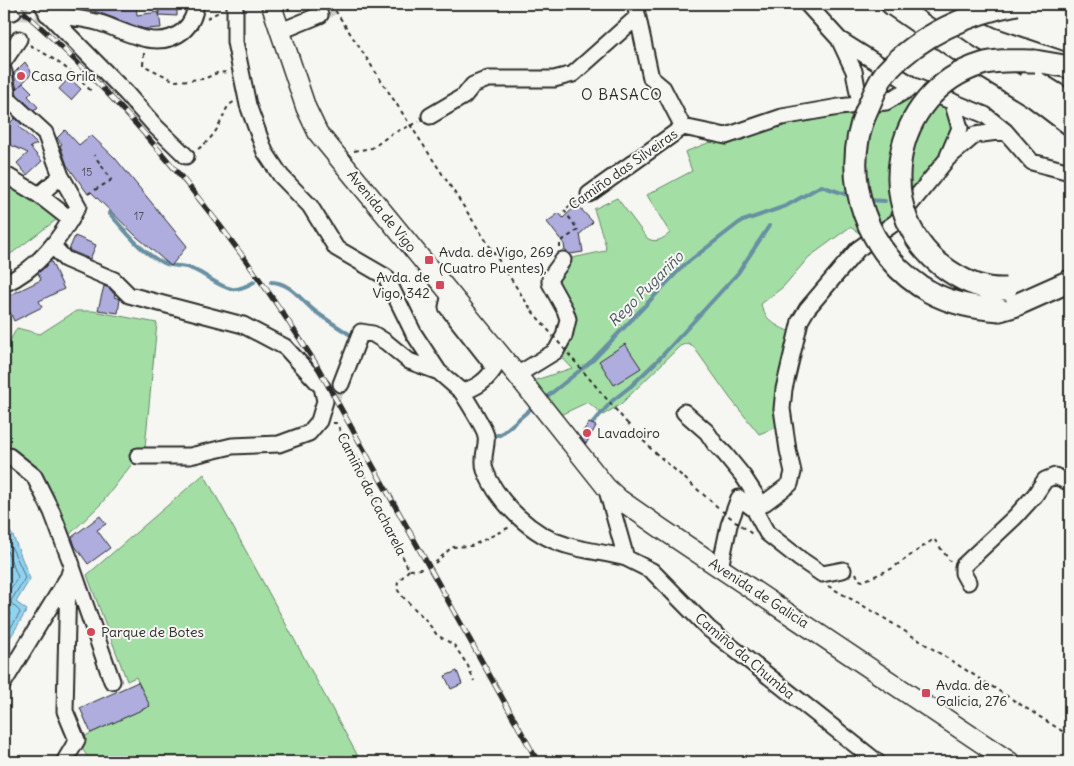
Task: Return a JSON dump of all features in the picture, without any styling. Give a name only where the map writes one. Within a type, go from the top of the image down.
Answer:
[{"type":"highway","points":[[892,4],[969,57],[1033,96],[1070,124]]},
{"type":"highway","points":[[907,4],[1070,103]]},
{"type":"highway","points":[[972,4],[1000,17],[1070,41]]},
{"type":"highway","points":[[1011,4],[1070,24]]},
{"type":"highway","points":[[1017,4],[976,14],[941,30],[914,46],[886,72],[872,98],[861,125],[855,171],[859,197],[867,222],[877,242],[901,271],[930,292],[951,301],[974,308],[1000,310],[1014,306],[1070,281]]},
{"type":"highway","points":[[1070,68],[1035,61],[997,61],[958,74],[934,92],[923,105],[909,129],[898,169],[901,200],[906,218],[918,241],[941,266],[972,284],[992,290],[1028,286],[1070,269]]},
{"type":"main road","name":"Avenida de Vigo","points":[[271,4],[306,108],[318,133],[534,396]]},
{"type":"main road","name":"Avenida de Galicia","points":[[534,396],[606,487],[619,499],[1010,762]]},
{"type":"street","points":[[46,11],[101,23],[120,32],[141,38],[162,40],[180,33],[187,27],[193,18],[195,4]]},
{"type":"street","points":[[235,4],[235,42],[247,99],[265,152],[281,176],[310,206],[336,248],[386,277],[414,334],[439,372],[462,392],[486,436],[483,455],[485,468],[498,494],[520,517],[546,538],[566,545],[626,558],[606,487]]},
{"type":"street","points":[[807,4],[839,39],[914,86],[985,115],[1004,131],[1032,162],[1070,172]]},
{"type":"street","points":[[636,10],[651,78],[663,88],[683,127],[726,136],[782,117],[860,104],[886,102],[914,86]]},
{"type":"street","points":[[430,116],[464,96],[472,85],[488,79],[554,79],[573,74],[636,10]]},
{"type":"street","points":[[46,11],[186,156]]},
{"type":"street","points":[[281,31],[320,15]]},
{"type":"street","points":[[4,61],[19,39]]},
{"type":"street","points":[[839,39],[854,71],[860,104]]},
{"type":"street","points":[[4,72],[8,99],[45,133],[62,176],[78,206],[53,246],[15,279],[4,284]]},
{"type":"street","points":[[948,158],[960,128],[952,101]]},
{"type":"street","name":"Camiño das Silveiras","points":[[589,194],[683,127]]},
{"type":"street","points":[[758,507],[790,484],[793,472],[782,409],[784,389],[800,321],[807,309],[858,249],[896,222],[948,158],[976,135],[1004,131]]},
{"type":"street","points":[[4,174],[38,195],[71,220]]},
{"type":"street","points":[[38,195],[62,176]]},
{"type":"street","points":[[53,246],[65,259],[114,280],[129,295],[244,325],[285,347],[322,387],[325,401],[319,421]]},
{"type":"street","points":[[519,378],[556,351],[564,336],[568,319],[550,283],[550,278],[563,260]]},
{"type":"street","points":[[450,294],[447,307],[494,369],[485,381],[474,388],[462,392]]},
{"type":"street","points":[[341,384],[361,332],[373,334],[409,361],[439,372]]},
{"type":"street","points":[[138,456],[190,456],[232,446],[278,444],[308,433],[319,421],[332,399]]},
{"type":"street","points":[[684,412],[707,432],[743,476],[758,507],[767,534],[822,574],[843,570]]},
{"type":"street","points":[[4,456],[9,456],[34,476],[52,512],[70,572],[112,681]]},
{"type":"street","points":[[965,577],[963,566],[1015,517],[1035,495],[1045,480],[1056,476],[1070,482]]},
{"type":"street","points":[[720,568],[729,526],[739,498],[758,507]]},
{"type":"street","name":"Camiño da Chumba","points":[[626,558],[652,571],[709,629],[876,762]]},
{"type":"street","points":[[4,682],[70,572]]},
{"type":"street","points":[[64,762],[77,740],[65,711],[70,572]]},
{"type":"path","points":[[331,4],[532,311],[652,450],[755,536]]},
{"type":"path","points":[[205,19],[219,12]]},
{"type":"path","points":[[141,38],[145,49],[143,65],[175,81],[204,79],[217,73],[241,70]]},
{"type":"path","points":[[19,39],[54,59],[91,91]]},
{"type":"path","points":[[186,156],[208,142],[221,121],[225,108],[234,101],[247,99]]},
{"type":"path","points":[[337,157],[350,152],[372,148],[392,133],[412,126],[430,116]]},
{"type":"path","points":[[78,206],[88,194],[111,179],[94,155]]},
{"type":"path","name":"Camiño das Silveiras","points":[[563,260],[559,244],[578,230],[564,210],[589,194]]},
{"type":"path","name":"Camiño da Cacharela","points":[[319,421],[336,423],[360,463],[410,570],[422,569]]},
{"type":"path","points":[[435,564],[452,547],[471,546],[512,526],[520,517]]},
{"type":"path","points":[[843,570],[854,567],[859,580],[863,582],[891,568],[934,539],[952,564],[965,577]]},
{"type":"path","points":[[410,570],[398,582],[397,588],[402,596],[426,619],[437,635],[454,645],[468,666],[474,681]]},
{"type":"path","points":[[826,584],[1070,736]]},
{"type":"green space","points":[[914,86],[952,101],[960,128],[947,159],[870,240],[850,227],[809,257],[783,287],[761,304],[766,316],[774,324],[797,334],[785,424],[759,434],[730,398],[693,346],[688,343],[680,346],[621,404],[603,415],[588,402],[558,416],[533,381],[572,368],[556,351],[567,326],[550,283],[563,260],[605,251],[606,246],[594,209],[617,198],[647,238],[653,241],[659,240],[670,233],[647,195],[692,171],[685,152],[726,136]]},
{"type":"green space","points":[[4,179],[60,217],[4,259]]},
{"type":"green space","points":[[76,311],[93,311],[157,323],[145,447],[101,504],[67,537],[10,453],[11,449],[4,445],[4,351],[17,328],[40,334]]},
{"type":"green space","points":[[204,474],[361,762],[91,762],[81,747],[85,736],[149,706],[136,677],[127,681],[87,575]]},
{"type":"water","points":[[4,523],[13,536],[30,579],[16,602],[27,610],[4,648]]},
{"type":"building","points":[[75,4],[136,4],[137,15],[159,12],[161,28],[144,29]]},
{"type":"building","points":[[158,4],[177,4],[177,16],[159,15]]},
{"type":"building","name":"Casa Grila","points":[[25,62],[32,73],[18,88],[14,73]]},
{"type":"building","points":[[69,78],[81,89],[71,100],[59,89]]},
{"type":"building","points":[[23,83],[32,92],[28,96],[38,107],[34,111],[17,94],[16,90]]},
{"type":"building","points":[[15,118],[22,124],[19,127],[37,144],[30,147],[42,161],[27,175],[17,163],[28,153],[4,142],[4,129]]},
{"type":"building","points":[[65,130],[79,145],[91,135],[115,158],[187,246],[171,266],[137,237],[91,192],[88,194],[67,165],[60,145],[62,144],[57,138]]},
{"type":"building","points":[[577,205],[593,222],[580,234],[583,252],[570,254],[565,251],[564,244],[547,222],[559,213],[563,218]]},
{"type":"building","points":[[75,236],[96,245],[90,259],[69,250]]},
{"type":"building","points":[[51,261],[64,289],[39,301],[42,307],[14,321],[10,312],[4,317],[4,298],[41,280],[38,273]]},
{"type":"building","points":[[104,286],[109,288],[115,295],[114,297],[120,299],[118,313],[98,310]]},
{"type":"building","points":[[625,344],[641,368],[614,385],[599,361]]},
{"type":"building","name":"Lavadoiro","points":[[589,423],[596,426],[586,444],[581,438],[583,431]]},
{"type":"building","points":[[100,516],[106,524],[97,530],[110,548],[88,564],[75,546],[72,537]]},
{"type":"building","points":[[457,671],[462,684],[451,689],[445,676]]},
{"type":"building","points":[[138,682],[150,706],[91,733],[80,708]]},
{"type":"waterway","name":"Rego Pugariño","points":[[544,399],[593,360],[683,266],[740,222],[786,206],[821,186],[851,196]]},
{"type":"waterway","name":"Rego Pugariño","points":[[867,200],[885,201]]},
{"type":"waterway","name":"Rego Pugariño","points":[[109,213],[141,248],[161,262],[198,271],[220,285],[232,289],[254,282]]},
{"type":"waterway","points":[[592,424],[612,401],[659,359],[738,273],[769,226]]},
{"type":"waterway","name":"Rego Pugariño","points":[[271,282],[284,285],[316,312],[349,334]]},
{"type":"waterway","name":"Rego Pugariño","points":[[497,435],[500,435],[534,406]]},
{"type":"tunnel","points":[[320,15],[338,4]]},
{"type":"tunnel","points":[[13,12],[45,14]]},
{"type":"tunnel","points":[[332,399],[341,384]]},
{"type":"railway","points":[[15,4],[100,85],[140,129],[215,219],[284,315],[316,364],[538,762]]},
{"type":"place","name":"Casa Grila","points":[[21,76]]},
{"type":"place","name":"Avda. de Vigo, 269 (Cuatro Puentes),","points":[[429,260]]},
{"type":"place","name":"Avda. de Vigo, 342","points":[[440,285]]},
{"type":"place","name":"Lavadoiro","points":[[587,433]]},
{"type":"place","name":"Parque de Botes","points":[[91,632]]},
{"type":"place","name":"Avda. de Galicia, 276","points":[[926,693]]},
{"type":"district","name":"O BASACO","points":[[622,95]]}]
